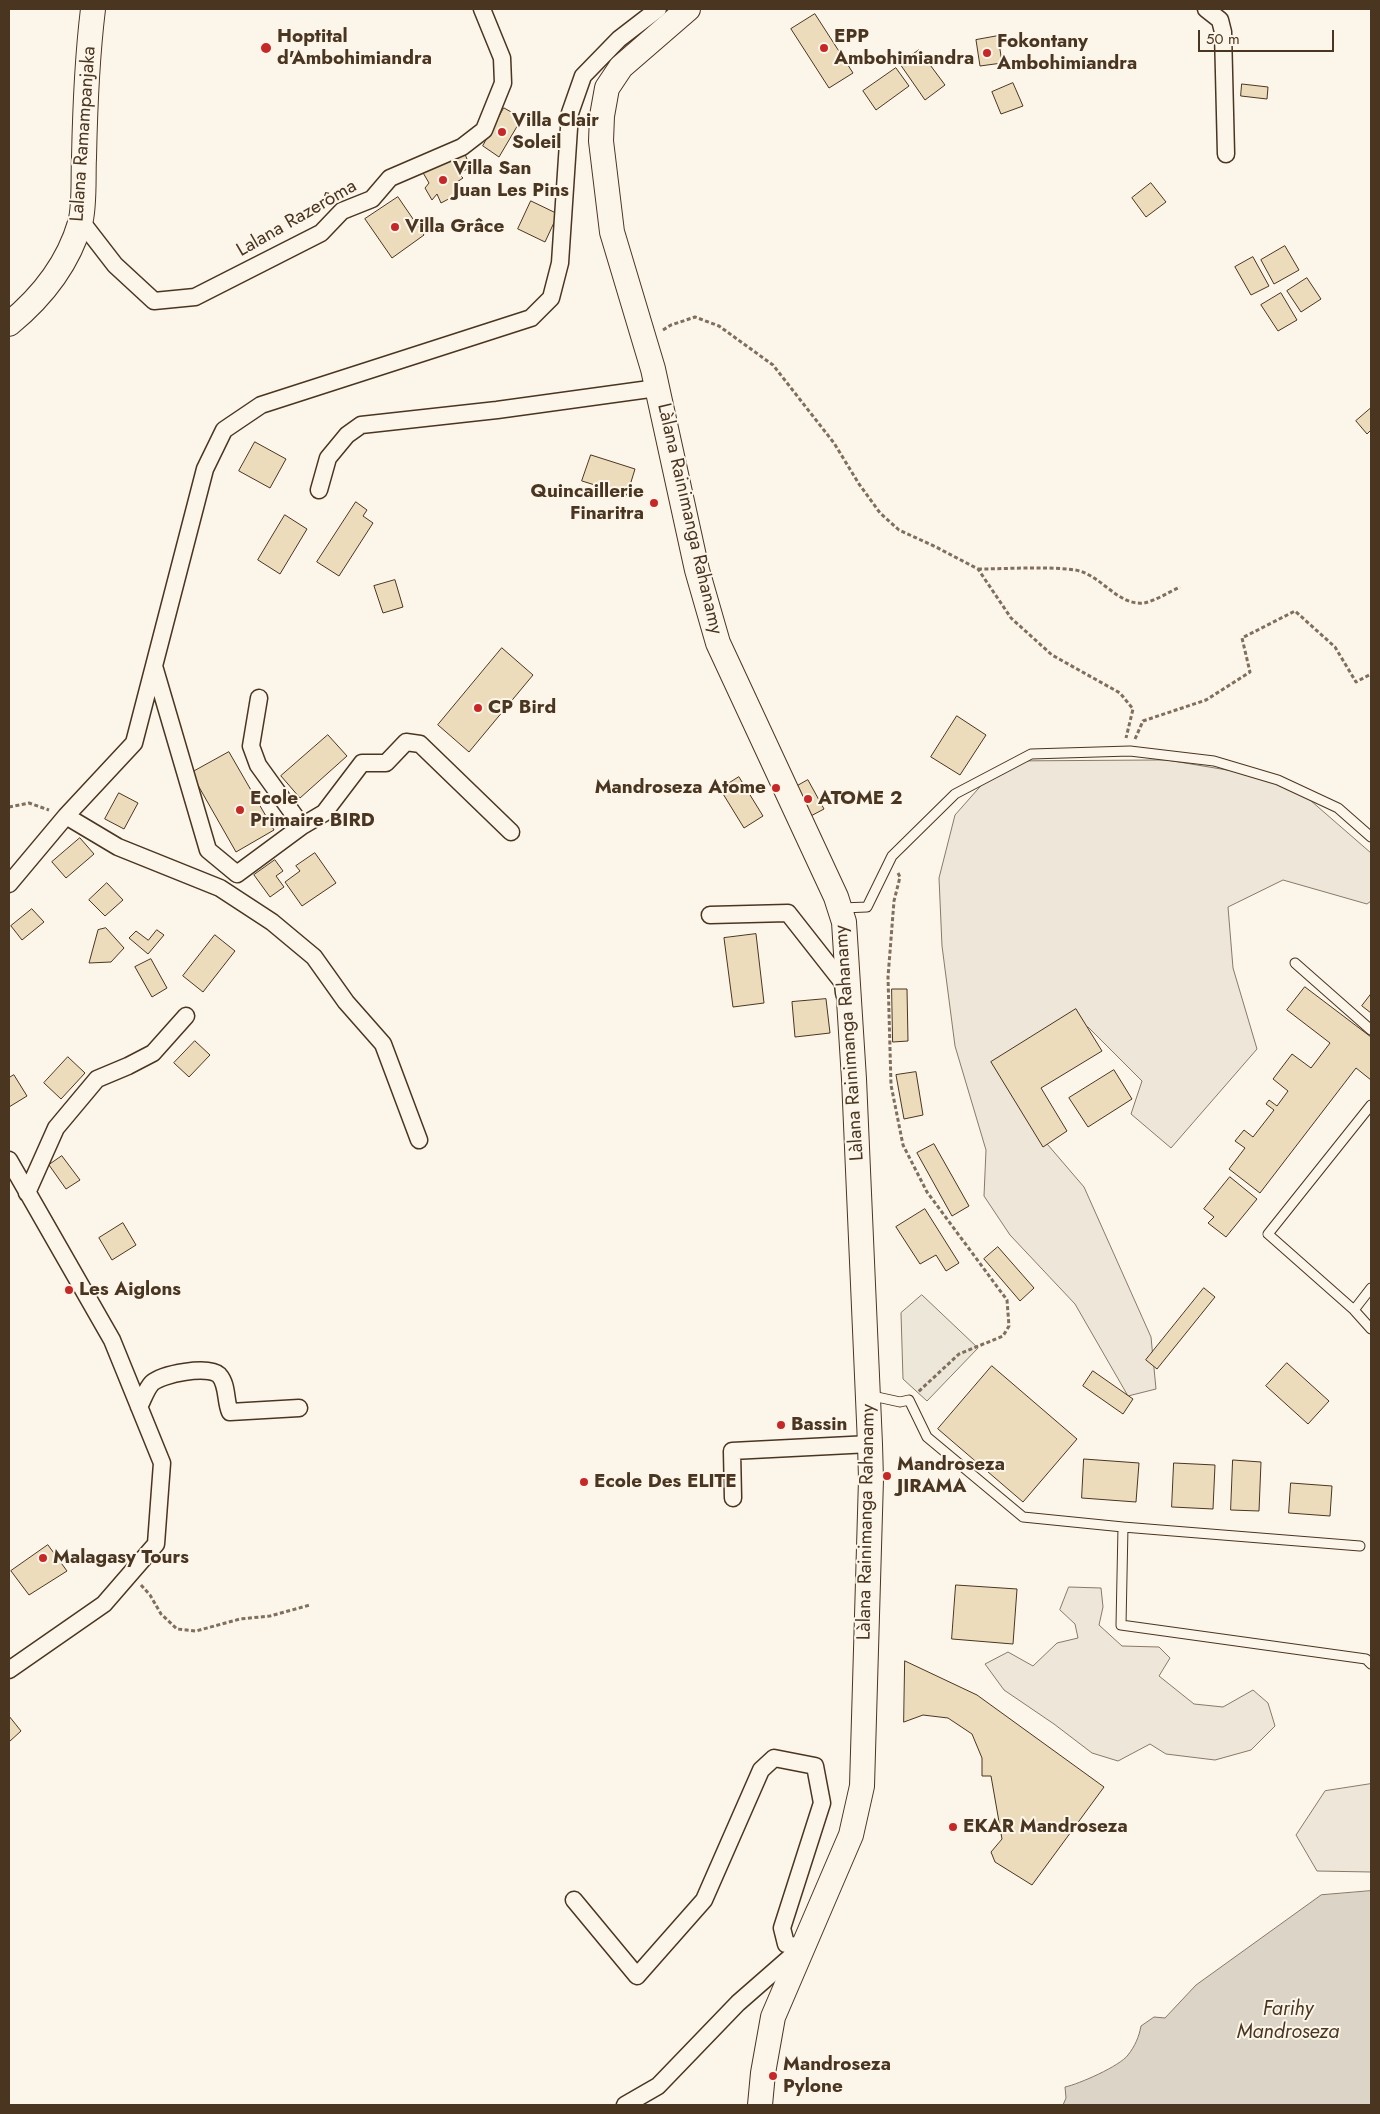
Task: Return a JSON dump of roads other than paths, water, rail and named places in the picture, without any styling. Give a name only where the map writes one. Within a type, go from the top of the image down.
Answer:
[{"type":"main road","name":"Lalana Ramampanjaka","points":[[9,324],[32,305],[50,284],[69,253],[81,221],[88,53],[93,9]]},
{"type":"main road","name":"Làlana Rainimanga Rahanamy","points":[[688,9],[622,67],[607,88],[602,116],[601,140],[612,232],[645,340],[697,570],[718,643],[840,908],[844,922],[854,1080],[870,1444],[871,1479],[862,1786],[851,1834],[773,2017],[763,2073],[760,2105]]},
{"type":"street","name":"Lalana Razerôma","points":[[81,221],[115,265],[154,301],[196,298],[321,233],[342,211],[372,199],[390,178],[462,147],[484,130],[503,83],[502,58],[482,9]]},
{"type":"street","points":[[9,884],[66,816],[134,743],[204,469],[224,430],[261,405],[531,318],[551,298],[560,263],[570,113],[583,76],[620,39],[658,9]]},
{"type":"street","points":[[1206,9],[1220,20],[1223,32],[1226,154]]},
{"type":"street","points":[[320,490],[328,458],[348,435],[362,425],[497,410],[657,388]]},
{"type":"street","points":[[154,666],[208,850],[236,874],[302,826],[324,813],[362,763],[386,762],[406,742],[420,744],[511,832]]},
{"type":"street","points":[[259,698],[251,746],[258,765],[302,826]]},
{"type":"street","points":[[66,816],[118,847],[220,888],[272,922],[314,957],[346,1002],[383,1044],[419,1140]]},
{"type":"street","points":[[710,915],[788,912],[843,983],[854,1080]]},
{"type":"street","points":[[28,1193],[56,1128],[97,1079],[128,1066],[153,1052],[186,1016]]},
{"type":"street","points":[[9,1160],[112,1340],[162,1463],[156,1544],[104,1604],[9,1670]]},
{"type":"street","points":[[139,1407],[151,1384],[161,1378],[190,1370],[210,1371],[218,1374],[223,1382],[230,1412],[299,1408]]},
{"type":"street","points":[[733,1498],[732,1451],[870,1444]]},
{"type":"street","points":[[574,1900],[637,1976],[704,1900],[761,1770],[774,1758],[816,1766],[822,1803],[782,1928],[786,1944],[802,1947]]},
{"type":"street","points":[[625,2105],[658,2086],[738,2003],[802,1947]]},
{"type":"lane","points":[[840,908],[867,908],[890,859],[956,794],[1030,754],[1127,751],[1214,761],[1278,780],[1338,808],[1371,837]]},
{"type":"lane","points":[[1295,963],[1371,1030]]},
{"type":"lane","points":[[1371,1105],[1268,1234],[1354,1310],[1371,1329]]},
{"type":"lane","points":[[1354,1310],[1371,1288]]},
{"type":"lane","points":[[868,1395],[900,1402],[909,1400],[927,1436],[1023,1517],[1360,1546]]},
{"type":"lane","points":[[1124,1527],[1122,1625],[1366,1659],[1371,1664]]},
{"type":"water","name":"Farihy Mandroseza","points":[[1371,1891],[1371,2105],[1063,2105],[1066,2098],[1065,2087],[1099,2074],[1124,2059],[1135,2045],[1141,2026],[1154,2017],[1165,2018],[1196,1985],[1321,1895]]},
{"type":"place","name":"Hoptital d'Ambohimiandra","points":[[266,48]]},
{"type":"place","name":"EPP Ambohimiandra","points":[[824,48]]},
{"type":"place","name":"Fokontany Ambohimiandra","points":[[987,53]]},
{"type":"place","name":"Villa Clair Soleil","points":[[502,132]]},
{"type":"place","name":"Villa San Juan Les Pins","points":[[443,180]]},
{"type":"place","name":"Villa Grâce","points":[[395,227]]},
{"type":"place","name":"Quincaillerie Finaritra","points":[[654,503]]},
{"type":"place","name":"CP Bird","points":[[478,708]]},
{"type":"place","name":"Mandroseza Atome","points":[[776,788]]},
{"type":"place","name":"ATOME 2","points":[[808,799]]},
{"type":"place","name":"Ecole Primaire BIRD","points":[[240,810]]},
{"type":"place","name":"Les Aiglons","points":[[69,1290]]},
{"type":"place","name":"Bassin","points":[[781,1425]]},
{"type":"place","name":"Mandroseza JIRAMA","points":[[887,1476]]},
{"type":"place","name":"Ecole Des ELITE","points":[[584,1482]]},
{"type":"place","name":"Malagasy Tours","points":[[43,1558]]},
{"type":"place","name":"EKAR Mandroseza","points":[[953,1827]]},
{"type":"place","name":"Mandroseza Pylone","points":[[773,2076]]}]
